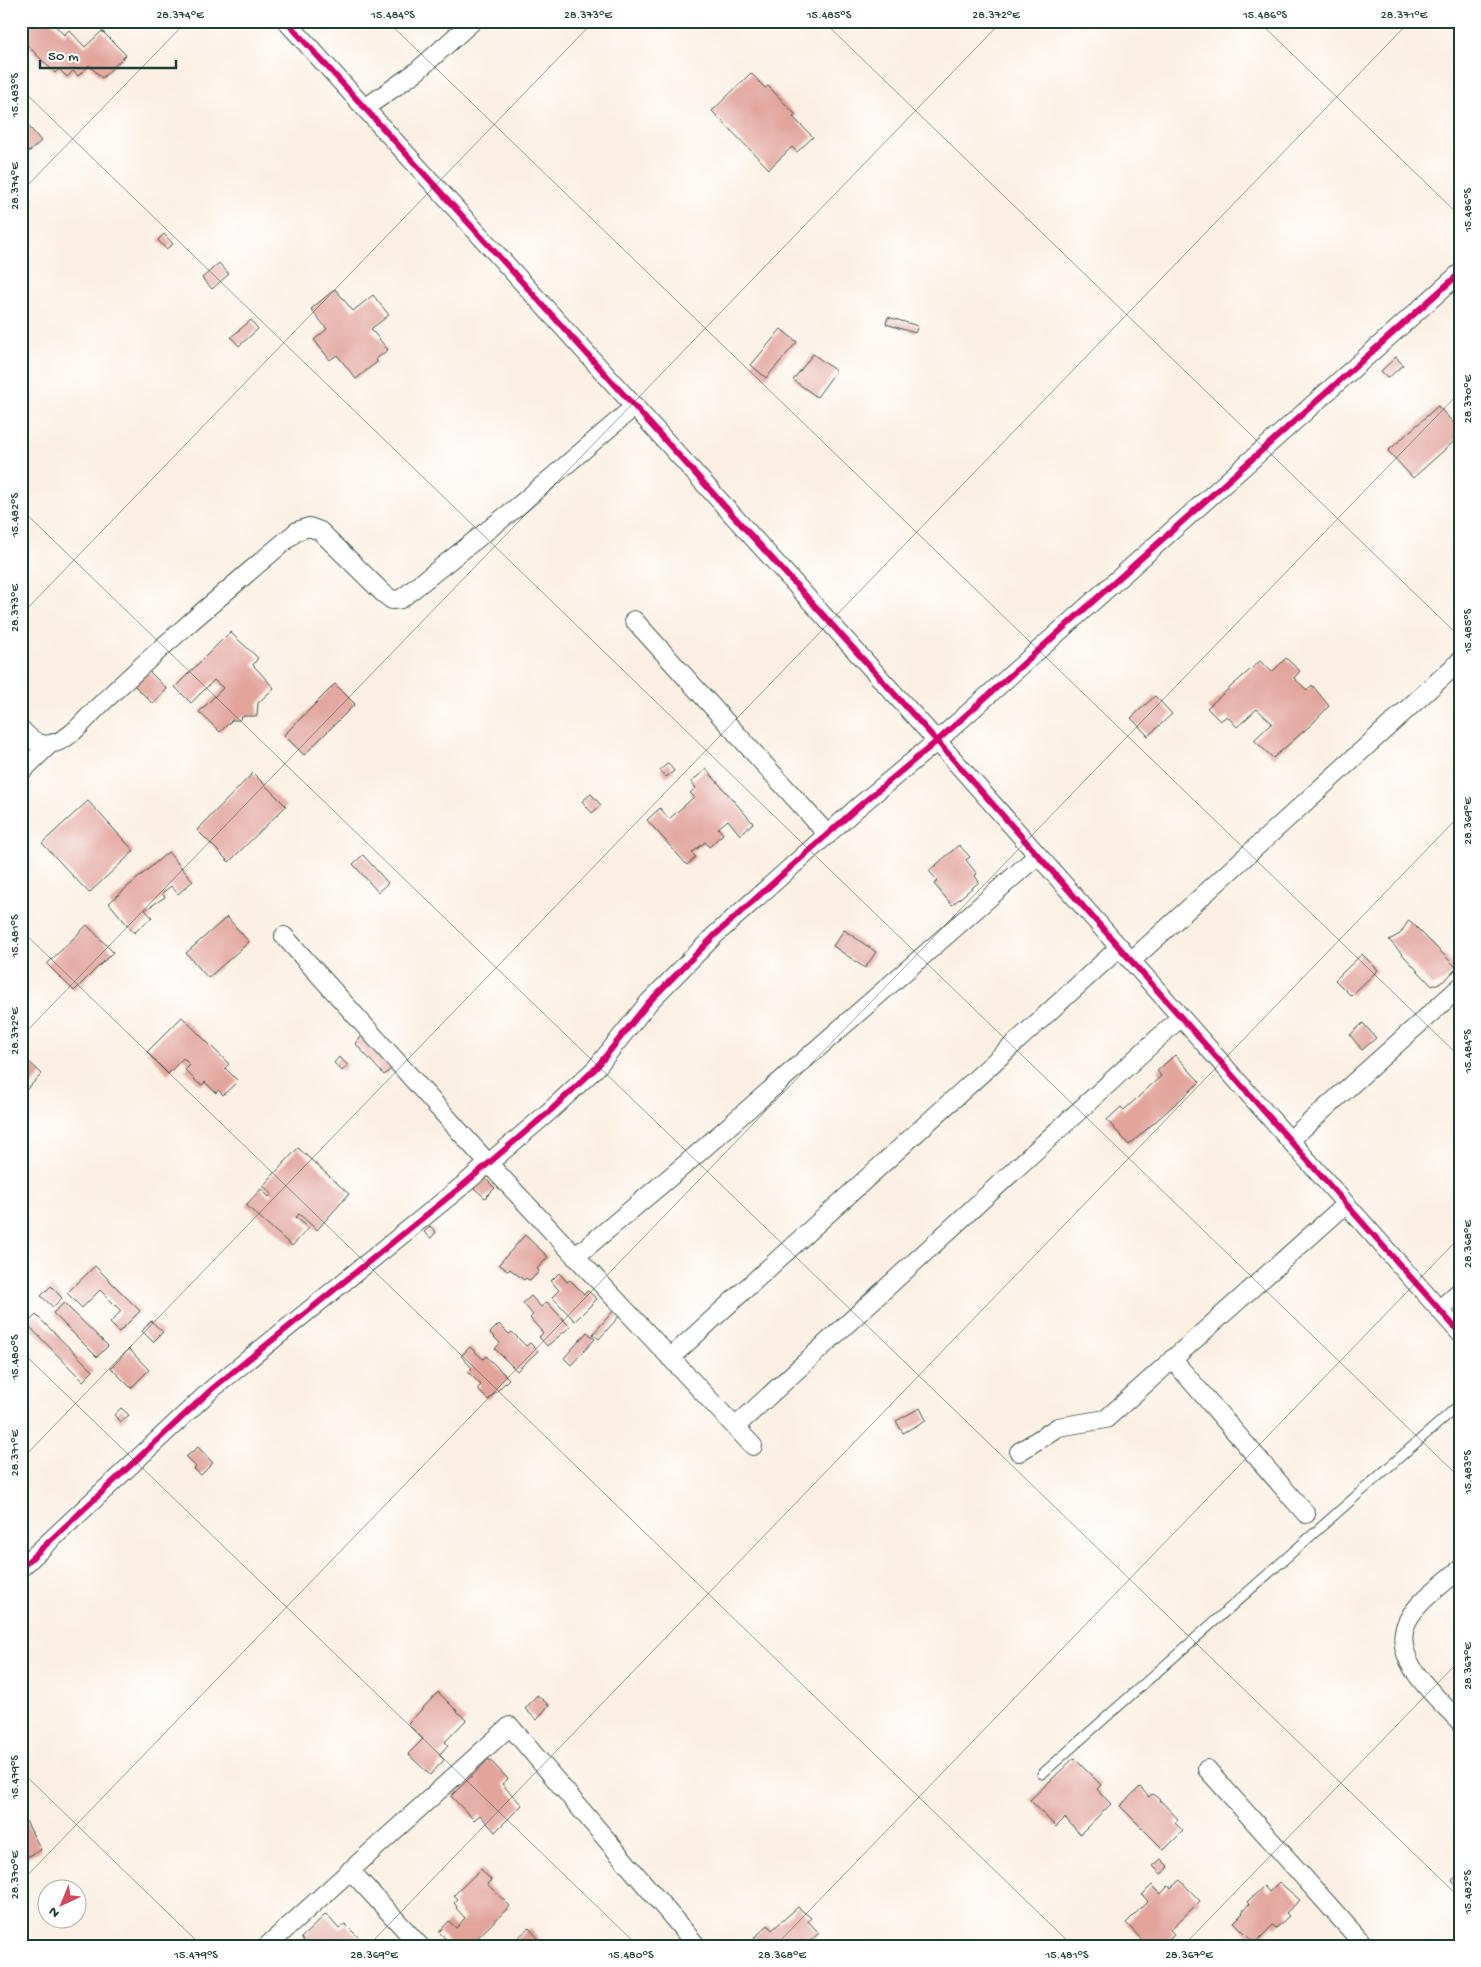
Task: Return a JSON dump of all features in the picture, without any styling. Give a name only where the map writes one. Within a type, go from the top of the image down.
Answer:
[{"type":"street","points":[[286,21],[937,741],[1460,1333]]},
{"type":"street","points":[[365,108],[416,72],[473,21]]},
{"type":"street","points":[[21,1568],[212,1389],[488,1164],[550,1110],[596,1068],[649,1002],[683,966],[1460,273]]},
{"type":"street","points":[[21,772],[49,745],[66,738],[147,659],[296,531],[309,527],[320,531],[384,594],[392,600],[401,599],[517,507],[635,406]]},
{"type":"street","points":[[634,620],[828,835]]},
{"type":"street","points":[[670,1358],[1125,954],[1460,662]]},
{"type":"street","points":[[21,729],[29,738],[49,745]]},
{"type":"street","points":[[575,1257],[688,1162],[1038,855]]},
{"type":"street","points":[[284,936],[488,1164],[753,1446]]},
{"type":"street","points":[[1290,1140],[1460,987]]},
{"type":"street","points":[[735,1427],[1181,1018]]},
{"type":"street","points":[[1019,1452],[1058,1427],[1106,1419],[1346,1204]]},
{"type":"street","points":[[1439,1310],[1460,1291]]},
{"type":"street","points":[[1172,1359],[1306,1514]]},
{"type":"street","points":[[1460,1569],[1423,1602],[1408,1619],[1402,1634],[1404,1653],[1414,1672],[1460,1722]]},
{"type":"street","points":[[267,1946],[510,1726],[697,1946]]},
{"type":"street","points":[[1207,1769],[1365,1946]]},
{"type":"street","points":[[350,1870],[420,1946]]},
{"type":"lane","points":[[1042,1774],[1460,1404]]},
{"type":"building","points":[[34,21],[51,21],[64,35],[69,30],[85,47],[102,31],[126,55],[102,78],[89,65],[78,76],[73,71],[67,77],[59,69],[55,73],[21,39],[21,34]]},
{"type":"building","points":[[751,73],[765,88],[768,86],[796,115],[793,117],[813,137],[797,152],[792,147],[769,169],[712,111]]},
{"type":"building","points":[[21,117],[41,141],[29,152],[21,143]]},
{"type":"building","points":[[164,234],[173,244],[166,249],[158,240]]},
{"type":"building","points":[[219,263],[229,274],[212,289],[202,278]]},
{"type":"building","points":[[335,289],[353,311],[373,295],[389,315],[371,329],[388,350],[376,359],[377,362],[356,379],[337,355],[330,360],[314,340],[327,329],[311,309]]},
{"type":"building","points":[[888,317],[918,326],[915,333],[886,324]]},
{"type":"building","points":[[251,320],[258,329],[239,346],[231,337]]},
{"type":"building","points":[[781,329],[797,342],[766,378],[751,365]]},
{"type":"building","points":[[813,354],[836,371],[817,397],[793,380]]},
{"type":"building","points":[[1396,357],[1403,365],[1388,378],[1381,371]]},
{"type":"building","points":[[1438,406],[1460,430],[1460,436],[1413,478],[1388,451]]},
{"type":"building","points":[[230,632],[258,658],[253,665],[274,688],[258,703],[257,716],[243,716],[239,720],[232,720],[220,732],[199,712],[223,688],[214,680],[191,703],[175,687]]},
{"type":"building","points":[[1286,658],[1300,671],[1294,678],[1307,690],[1312,685],[1329,706],[1312,724],[1273,758],[1254,740],[1272,723],[1257,709],[1237,727],[1227,716],[1220,721],[1207,708],[1260,661],[1272,672]]},
{"type":"building","points":[[148,670],[167,689],[153,704],[133,684]]},
{"type":"building","points":[[335,684],[355,704],[304,755],[284,735]]},
{"type":"building","points":[[1155,696],[1172,714],[1148,736],[1131,718]]},
{"type":"building","points":[[668,763],[674,771],[666,777],[660,770]]},
{"type":"building","points":[[706,769],[753,823],[740,835],[728,820],[718,828],[723,834],[709,847],[705,842],[692,853],[696,857],[687,865],[647,820],[660,808],[669,819],[694,797],[690,793],[696,788],[691,782]]},
{"type":"building","points":[[253,773],[286,806],[229,862],[197,830]]},
{"type":"building","points":[[591,794],[601,805],[592,813],[582,801]]},
{"type":"building","points":[[88,801],[134,851],[89,893],[42,843]]},
{"type":"building","points":[[959,845],[970,857],[966,860],[977,874],[975,876],[979,882],[952,905],[934,884],[938,881],[929,871]]},
{"type":"building","points":[[168,852],[193,881],[178,894],[171,886],[162,893],[165,897],[145,910],[152,917],[134,933],[109,903]]},
{"type":"building","points":[[363,855],[388,883],[378,892],[353,864]]},
{"type":"building","points":[[227,917],[249,942],[208,978],[186,953]]},
{"type":"building","points":[[1409,920],[1457,968],[1444,981],[1432,986],[1389,940],[1400,934]]},
{"type":"building","points":[[87,925],[113,952],[74,991],[47,964]]},
{"type":"building","points":[[844,930],[876,952],[865,968],[833,946]]},
{"type":"building","points":[[1362,954],[1378,970],[1351,996],[1335,980]]},
{"type":"building","points":[[182,1017],[229,1064],[225,1068],[238,1081],[223,1095],[218,1090],[216,1093],[205,1082],[202,1085],[198,1083],[185,1070],[190,1065],[183,1058],[168,1074],[147,1052]]},
{"type":"building","points":[[1363,1023],[1376,1038],[1362,1050],[1350,1035]]},
{"type":"building","points":[[362,1036],[391,1069],[384,1075],[355,1043]]},
{"type":"building","points":[[1175,1055],[1200,1082],[1129,1145],[1107,1120],[1121,1107],[1124,1110],[1161,1076],[1157,1071]]},
{"type":"building","points":[[339,1057],[348,1065],[342,1071],[334,1063]]},
{"type":"building","points":[[26,1059],[42,1074],[21,1095],[21,1063]]},
{"type":"building","points":[[298,1148],[349,1194],[317,1230],[299,1214],[296,1217],[309,1228],[292,1246],[246,1205],[261,1189],[269,1197],[272,1194],[263,1186]]},
{"type":"building","points":[[483,1176],[495,1188],[485,1198],[473,1187]]},
{"type":"building","points":[[430,1226],[436,1232],[431,1238],[424,1232]]},
{"type":"building","points":[[525,1235],[548,1257],[537,1269],[539,1271],[530,1281],[526,1278],[524,1280],[510,1269],[508,1271],[499,1264]]},
{"type":"building","points":[[95,1266],[140,1311],[119,1332],[110,1323],[121,1311],[100,1290],[82,1308],[67,1293]]},
{"type":"building","points":[[559,1273],[567,1282],[570,1280],[584,1294],[588,1291],[597,1299],[575,1321],[552,1297],[559,1290],[551,1281]]},
{"type":"building","points":[[51,1286],[62,1298],[53,1307],[41,1296]]},
{"type":"building","points":[[531,1296],[541,1307],[547,1302],[570,1327],[547,1346],[539,1337],[543,1333],[530,1318],[533,1315],[523,1303]]},
{"type":"building","points":[[64,1303],[108,1346],[97,1357],[53,1313]]},
{"type":"building","points":[[616,1308],[622,1313],[599,1339],[593,1334]]},
{"type":"building","points":[[36,1315],[93,1371],[83,1381],[27,1324]]},
{"type":"building","points":[[151,1321],[163,1332],[153,1342],[142,1331]]},
{"type":"building","points":[[499,1324],[509,1334],[512,1332],[526,1346],[530,1343],[538,1351],[517,1371],[495,1349],[500,1343],[490,1333]]},
{"type":"building","points":[[587,1332],[595,1339],[571,1365],[564,1358]]},
{"type":"building","points":[[470,1347],[483,1359],[486,1356],[509,1379],[488,1400],[477,1389],[481,1385],[468,1372],[472,1368],[461,1356]]},
{"type":"building","points":[[129,1349],[149,1370],[131,1388],[111,1368]]},
{"type":"building","points":[[121,1408],[129,1415],[121,1422],[114,1415]]},
{"type":"building","points":[[920,1408],[926,1420],[903,1433],[896,1421]]},
{"type":"building","points":[[198,1447],[213,1463],[201,1475],[194,1469],[196,1467],[186,1457]]},
{"type":"building","points":[[438,1692],[466,1720],[445,1742],[448,1745],[439,1755],[444,1760],[430,1775],[408,1754],[423,1739],[408,1724]]},
{"type":"building","points":[[537,1695],[549,1705],[537,1720],[525,1709]]},
{"type":"building","points":[[1074,1758],[1101,1785],[1097,1789],[1111,1804],[1080,1834],[1065,1818],[1056,1827],[1030,1800]]},
{"type":"building","points":[[489,1759],[508,1779],[502,1784],[522,1805],[495,1832],[480,1815],[474,1820],[451,1796]]},
{"type":"building","points":[[1140,1787],[1149,1797],[1152,1794],[1158,1798],[1178,1819],[1175,1823],[1183,1831],[1164,1850],[1120,1806]]},
{"type":"building","points":[[26,1821],[41,1850],[21,1860],[21,1823]]},
{"type":"building","points":[[1161,1859],[1169,1867],[1161,1874],[1153,1866]]},
{"type":"building","points":[[481,1869],[491,1880],[487,1884],[510,1906],[469,1946],[453,1946],[439,1932],[449,1921],[456,1928],[465,1918],[456,1908],[454,1903],[458,1899],[454,1895]]},
{"type":"building","points":[[1460,1874],[1460,1890],[1452,1881]]},
{"type":"building","points":[[1180,1880],[1200,1901],[1170,1930],[1174,1934],[1162,1946],[1148,1946],[1126,1923],[1148,1901],[1142,1895],[1152,1885],[1161,1894],[1168,1886],[1171,1888]]},
{"type":"building","points":[[1279,1882],[1300,1900],[1286,1913],[1289,1916],[1276,1928],[1273,1925],[1255,1943],[1234,1922],[1249,1904],[1247,1902],[1264,1886],[1269,1892]]},
{"type":"building","points":[[798,1907],[811,1918],[808,1921],[819,1933],[810,1941],[815,1946],[756,1946],[759,1943],[754,1938],[768,1925],[772,1930]]},
{"type":"building","points":[[326,1914],[339,1929],[345,1924],[365,1944],[363,1946],[308,1946],[301,1938]]},
{"type":"building","points":[[529,1928],[545,1946],[509,1946]]},
{"type":"cycle path","points":[[286,21],[937,741],[1460,1333]]},
{"type":"cycle path","points":[[21,1568],[212,1389],[462,1186],[551,1110],[596,1068],[649,1002],[715,935],[858,807],[937,741],[1460,273]]}]
